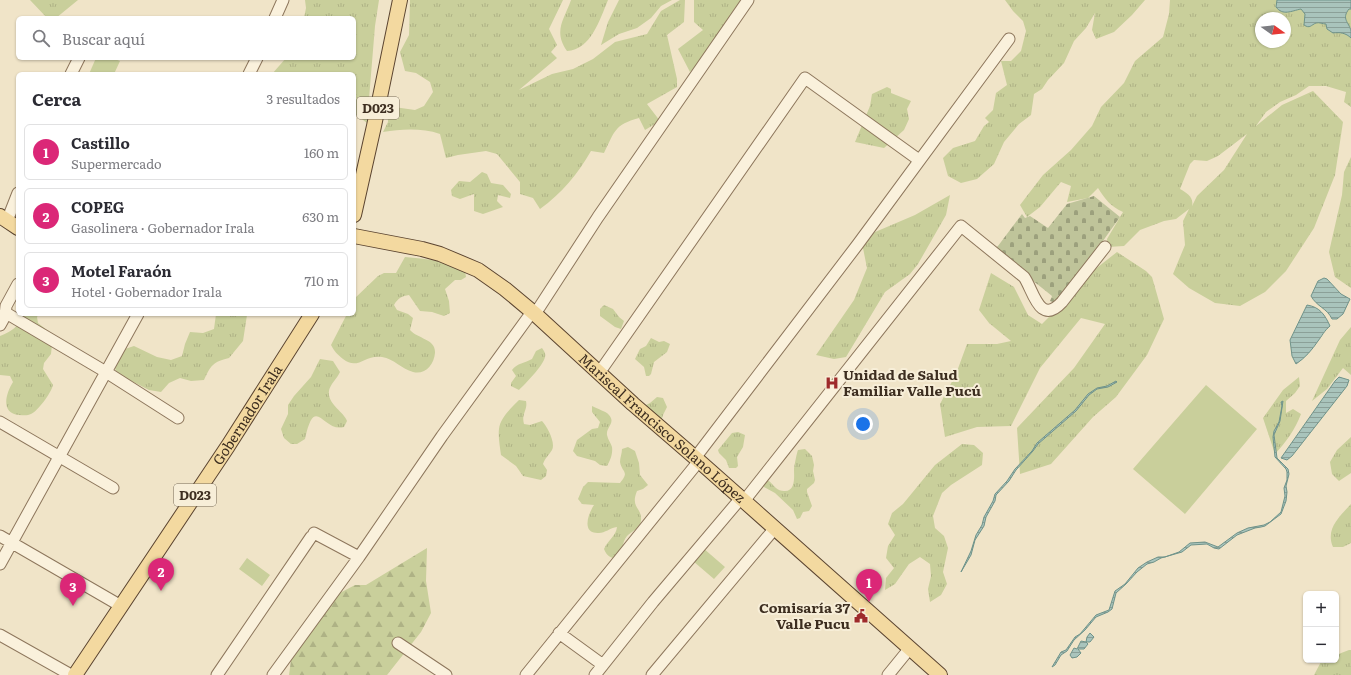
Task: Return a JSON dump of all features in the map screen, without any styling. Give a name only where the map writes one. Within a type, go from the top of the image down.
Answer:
[{"type":"main road","name":"D023","points":[[356,206],[400,0]]},
{"type":"main road","name":"Mariscal Francisco Solano López","points":[[356,236],[422,249],[458,261],[478,270],[493,280],[533,313],[633,404],[940,675]]},
{"type":"main road","name":"Gobernador Irala","points":[[75,675],[236,434],[311,316]]},
{"type":"street","points":[[276,16],[283,0]]},
{"type":"street","points":[[273,675],[359,557],[442,436],[533,313],[748,0]]},
{"type":"street","points":[[526,675],[697,459],[1009,39]]},
{"type":"street","points":[[72,72],[78,60]]},
{"type":"street","points":[[250,72],[255,60]]},
{"type":"street","points":[[599,373],[805,78],[920,160]]},
{"type":"street","points":[[8,222],[16,199]]},
{"type":"street","points":[[594,675],[653,602],[743,500],[961,226],[1024,277],[1035,300],[1040,306],[1047,310],[1057,307],[1105,248]]},
{"type":"street","points":[[0,326],[6,313],[6,306],[16,288]]},
{"type":"street","points":[[6,313],[106,372],[178,418]]},
{"type":"street","points":[[0,564],[137,316]]},
{"type":"street","points":[[0,422],[113,488]]},
{"type":"street","points":[[652,675],[775,528]]},
{"type":"street","points":[[218,675],[312,535],[359,557]]},
{"type":"street","points":[[0,536],[121,606]]},
{"type":"street","points":[[560,633],[603,665]]},
{"type":"street","points":[[0,635],[71,675]]},
{"type":"street","points":[[398,643],[446,675]]},
{"type":"street","points":[[888,675],[910,648]]},
{"type":"green space","points":[[30,0],[78,0],[58,16],[45,16]]},
{"type":"green space","points":[[305,0],[379,0],[375,26],[367,123],[356,115],[356,72],[274,72],[284,60],[356,60],[356,16],[304,16],[306,8]]},
{"type":"green space","points":[[410,0],[563,0],[549,29],[557,45],[551,52],[557,58],[519,90],[552,74],[573,69],[593,59],[615,42],[647,34],[661,11],[680,0],[685,0],[684,22],[667,35],[677,79],[677,87],[647,104],[660,121],[645,130],[639,118],[620,126],[613,134],[604,153],[591,151],[568,183],[555,197],[540,209],[533,198],[520,194],[520,182],[497,154],[486,151],[446,158],[440,134],[412,130],[383,132],[388,122],[387,106],[415,110],[424,106],[433,92],[430,82],[416,73],[405,71],[400,52],[409,35]]},
{"type":"green space","points":[[571,0],[608,0],[594,32],[582,45],[567,51],[563,44],[560,31]]},
{"type":"green space","points":[[619,0],[672,0],[661,6],[651,18],[637,28],[619,34],[601,45],[608,22]]},
{"type":"green space","points":[[694,0],[741,0],[709,52],[690,72],[678,49],[703,30],[694,22]]},
{"type":"green space","points":[[1005,0],[1145,0],[1114,32],[1096,39],[1092,30],[1095,13],[1086,28],[1074,41],[1064,63],[1048,80],[1042,89],[1034,94],[1031,115],[1019,124],[1004,142],[994,164],[977,179],[961,183],[948,176],[943,158],[953,148],[975,141],[984,126],[989,122],[985,118],[993,110],[996,93],[1007,85],[1001,61],[1011,61],[1021,51],[1026,31],[1023,21]]},
{"type":"green space","points":[[1170,0],[1351,0],[1351,107],[1344,102],[1346,92],[1326,86],[1309,86],[1296,95],[1280,102],[1266,112],[1256,126],[1282,105],[1313,91],[1343,122],[1335,175],[1314,228],[1286,271],[1265,292],[1240,306],[1215,303],[1189,288],[1173,274],[1185,245],[1183,221],[1189,209],[1176,219],[1164,221],[1140,230],[1124,246],[1108,247],[1107,239],[1123,212],[1108,202],[1098,188],[1088,198],[1067,202],[1071,186],[1061,182],[1040,207],[1027,217],[1020,205],[1043,175],[1071,150],[1092,126],[1101,107],[1124,83],[1135,61],[1163,37],[1169,14]],"holes":[[[1247,134],[1224,170],[1197,196],[1192,206],[1191,198],[1180,189],[1190,164],[1194,160],[1207,161],[1218,156]]]},
{"type":"green space","points":[[95,60],[120,61],[115,72],[90,72]]},
{"type":"green space","points":[[887,87],[891,89],[891,93],[911,101],[907,109],[909,119],[904,130],[884,148],[855,142],[870,106],[872,94]]},
{"type":"green space","points":[[1351,157],[1351,288],[1335,277],[1329,252],[1342,195],[1344,172]]},
{"type":"green space","points":[[482,172],[487,174],[491,183],[503,185],[511,194],[510,198],[498,195],[497,201],[503,207],[483,214],[474,211],[474,194],[460,199],[452,196],[451,190],[459,181],[470,182]]},
{"type":"green space","points":[[950,195],[946,215],[918,264],[910,274],[885,292],[846,357],[834,359],[816,355],[854,300],[867,268],[861,238],[915,215]]},
{"type":"green space","points":[[1094,196],[1120,217],[1058,304],[1050,301],[1052,296],[995,250],[1022,214],[1025,218],[1030,216],[1048,228],[1067,204]]},
{"type":"green space","points":[[1117,252],[1146,271],[1152,277],[1164,319],[1147,355],[1116,397],[1093,417],[1051,464],[1020,474],[1017,428],[1074,368],[1105,324],[1081,318],[1040,368],[1011,426],[977,427],[945,437],[940,404],[956,374],[967,344],[997,344],[1011,341],[989,323],[979,310],[991,273],[1014,287],[1028,315],[1042,324],[1089,274]]},
{"type":"green space","points":[[405,257],[443,262],[465,271],[466,277],[461,280],[455,280],[445,289],[449,301],[450,313],[444,316],[432,312],[420,311],[409,295],[400,298],[394,305],[397,310],[408,314],[413,318],[410,330],[430,342],[435,348],[431,365],[425,370],[417,373],[409,371],[382,357],[371,358],[357,363],[348,362],[337,354],[331,345],[346,316],[356,316],[356,297],[378,276],[384,273],[396,273]]},
{"type":"green space","points":[[604,305],[613,309],[624,321],[621,329],[615,327],[600,316],[600,309]]},
{"type":"green space","points":[[22,316],[38,316],[38,323],[53,335],[51,354],[44,363],[43,369],[53,385],[41,406],[28,415],[19,415],[9,411],[6,402],[8,392],[13,382],[10,376],[0,375],[0,336],[9,332],[19,322]]},
{"type":"green space","points":[[216,316],[247,316],[243,341],[229,358],[219,361],[213,365],[204,380],[191,381],[180,378],[169,383],[161,392],[149,390],[116,373],[114,360],[122,350],[134,346],[157,357],[171,360],[182,356],[190,332],[203,333],[214,329]]},
{"type":"green space","points":[[1351,327],[1351,375],[1343,368],[1327,389],[1312,401],[1340,340]]},
{"type":"green space","points":[[651,338],[659,342],[664,341],[670,344],[667,352],[654,362],[651,374],[646,376],[644,367],[635,359],[640,349],[646,346]]},
{"type":"green space","points":[[542,348],[545,353],[545,357],[538,370],[519,390],[511,386],[511,383],[516,376],[512,370],[519,364],[532,359],[536,351]]},
{"type":"green space","points":[[320,359],[333,361],[340,372],[330,387],[329,396],[333,404],[343,414],[347,421],[344,427],[337,427],[330,425],[316,416],[312,418],[305,439],[297,444],[291,444],[284,438],[281,429],[288,414],[288,405],[311,377]]},
{"type":"green space","points":[[1299,377],[1300,386],[1286,401],[1286,413],[1293,409],[1301,414],[1290,436],[1275,454],[1263,418],[1283,390]]},
{"type":"green space","points":[[1206,385],[1257,429],[1185,514],[1133,469]]},
{"type":"green space","points":[[657,397],[663,398],[667,407],[661,422],[644,406]]},
{"type":"green space","points":[[519,400],[526,401],[523,417],[524,424],[530,425],[542,421],[552,439],[552,450],[543,464],[547,470],[546,476],[541,480],[523,476],[516,466],[501,455],[499,435],[500,425],[507,413]]},
{"type":"green space","points":[[592,406],[606,412],[612,420],[607,432],[612,447],[612,452],[607,466],[600,465],[595,461],[577,456],[573,451],[577,440],[592,429],[598,428],[600,422],[592,412]]},
{"type":"green space","points":[[738,432],[745,435],[743,447],[737,457],[738,466],[736,468],[729,468],[726,460],[718,450],[732,433]]},
{"type":"green space","points":[[1351,437],[1351,473],[1339,481],[1332,474],[1330,462],[1337,450]]},
{"type":"green space","points":[[962,444],[974,445],[983,453],[982,465],[951,485],[942,493],[933,516],[935,528],[944,536],[948,548],[943,572],[947,584],[941,595],[930,602],[928,589],[931,576],[930,564],[920,557],[909,564],[895,584],[885,590],[886,578],[894,568],[886,558],[888,546],[895,535],[888,524],[892,513],[903,504],[935,465]]},
{"type":"green space","points":[[628,447],[635,451],[639,463],[640,475],[648,485],[637,491],[635,504],[640,512],[641,523],[625,539],[618,559],[609,556],[604,549],[615,533],[617,527],[601,533],[590,530],[588,527],[588,518],[594,505],[582,504],[578,499],[583,487],[588,482],[620,483],[625,474],[620,462],[622,449]]},
{"type":"green space","points":[[805,449],[812,456],[815,480],[814,483],[807,489],[812,506],[809,511],[803,512],[800,518],[797,519],[793,510],[775,493],[764,487],[764,483],[769,481],[781,491],[788,491],[791,489],[794,483],[794,468],[798,450]]},
{"type":"green space","points":[[1351,504],[1351,543],[1343,547],[1333,547],[1331,540],[1332,529],[1338,518]]},
{"type":"green space","points":[[427,548],[426,581],[431,613],[421,632],[387,675],[289,675],[293,645],[317,605],[355,585],[366,585]]},
{"type":"green space","points":[[703,548],[725,567],[714,579],[693,561]]},
{"type":"green space","points":[[247,558],[270,575],[262,586],[239,569]]},
{"type":"green space","points":[[1351,650],[1351,675],[1314,675],[1320,663],[1339,663],[1339,654]]},
{"type":"water","points":[[1277,0],[1351,0],[1351,9],[1347,12],[1346,20],[1351,31],[1351,38],[1343,33],[1333,33],[1327,29],[1326,24],[1317,23],[1309,27],[1304,25],[1305,14],[1301,9],[1284,12],[1276,7]]},
{"type":"water","points":[[1324,278],[1327,279],[1341,294],[1350,299],[1343,314],[1337,319],[1332,319],[1327,312],[1313,300],[1311,296],[1318,281]]},
{"type":"water","points":[[1307,305],[1312,306],[1322,312],[1330,326],[1308,354],[1296,364],[1292,356],[1290,340]]},
{"type":"water","points":[[1339,377],[1349,380],[1347,386],[1292,456],[1287,460],[1281,458],[1335,381]]},
{"type":"water","points":[[1116,381],[1117,382],[1108,387],[1097,389],[1089,395],[1076,411],[1038,444],[1016,470],[1009,481],[996,495],[995,501],[986,517],[984,526],[975,540],[971,555],[961,572],[995,494],[1007,481],[1015,469],[1032,451],[1037,443],[1075,410],[1088,394],[1097,388],[1107,386]]},
{"type":"water","points":[[1283,401],[1280,421],[1274,435],[1277,458],[1288,469],[1289,474],[1286,486],[1286,501],[1281,514],[1265,526],[1237,535],[1219,549],[1207,544],[1191,545],[1182,552],[1167,556],[1179,552],[1190,543],[1205,542],[1218,547],[1237,533],[1248,528],[1264,525],[1270,522],[1281,512],[1285,496],[1284,488],[1287,480],[1287,472],[1275,457],[1273,437],[1274,431],[1279,422],[1282,406],[1281,402]]},
{"type":"water","points":[[1158,557],[1164,557],[1147,564],[1137,572],[1126,584],[1116,593],[1112,609],[1096,617],[1085,630],[1074,640],[1067,651],[1061,655],[1052,667],[1061,652],[1066,650],[1075,637],[1080,634],[1096,615],[1109,610],[1115,591],[1125,584],[1138,568]]},
{"type":"water","points":[[1090,633],[1094,637],[1090,642],[1086,642]]},
{"type":"water","points":[[1081,641],[1088,644],[1084,649],[1078,649],[1081,653],[1077,657],[1072,658],[1070,655],[1074,648],[1077,649]]},
{"type":"place","name":"Unidad de Salud Familiar Valle Pucú","points":[[832,383]]},
{"type":"place","name":"COPEG","points":[[161,591]]},
{"type":"place","name":"Castillo","points":[[869,602]]},
{"type":"place","name":"Motel Faraón","points":[[73,606]]},
{"type":"place","name":"Comisaría 37 Valle Pucu","points":[[861,616]]}]
